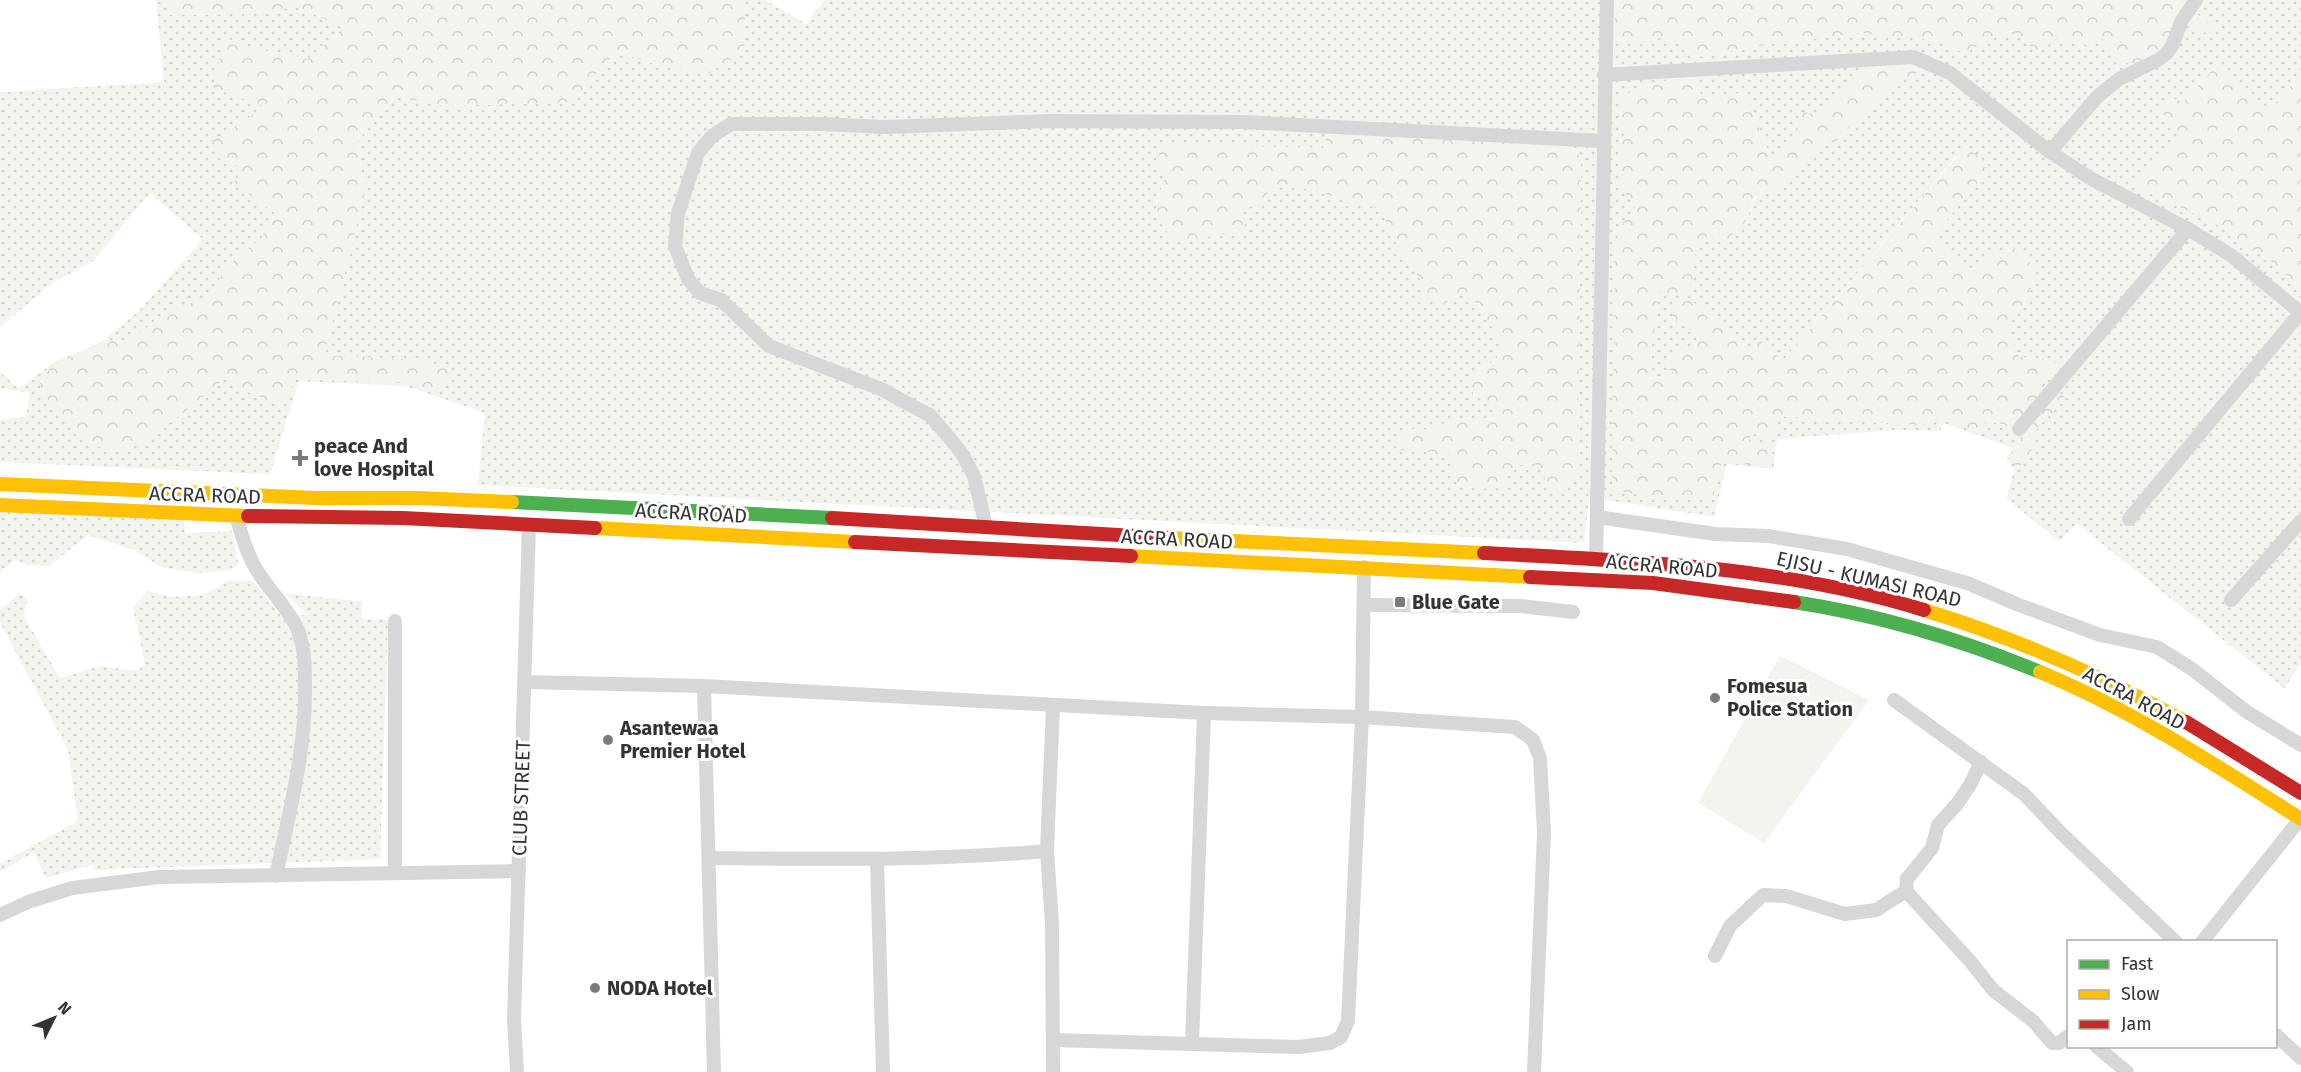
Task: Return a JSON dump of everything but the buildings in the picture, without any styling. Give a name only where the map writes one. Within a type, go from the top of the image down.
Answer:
[{"type":"highway","name":"ACCRA ROAD","points":[[0,484],[315,498],[430,498],[713,511],[1674,565]]},
{"type":"highway","name":"ACCRA ROAD","points":[[0,505],[236,516],[403,518],[1364,567],[1653,583],[1737,591],[1824,606],[1894,622],[1996,654],[2099,699],[2148,725],[2301,818]]},
{"type":"highway","name":"EJISU - KUMASI ROAD","points":[[1674,565],[1748,572],[1804,581],[1895,601],[1966,623],[2051,656],[2142,698],[2206,733],[2301,793]]},
{"type":"street","points":[[1596,559],[1606,0]]},
{"type":"street","points":[[2050,152],[2097,97],[2119,79],[2166,54],[2172,46],[2182,20],[2196,0]]},
{"type":"street","points":[[1604,75],[1913,57],[1950,73],[2050,152],[2090,177],[2188,228],[2232,256],[2301,312],[2129,519]]},
{"type":"street","points":[[986,527],[974,476],[961,452],[931,416],[881,388],[769,346],[721,300],[700,292],[687,279],[675,246],[678,213],[698,153],[712,136],[731,124],[885,127],[1062,121],[1242,122],[1602,141]]},
{"type":"street","points":[[2019,429],[2188,228]]},
{"type":"street","points":[[236,516],[246,550],[258,572],[286,609],[297,628],[305,653],[302,750],[276,876]]},
{"type":"street","points":[[1597,518],[1715,534],[1768,536],[1847,549],[1967,583],[2100,635],[2157,646],[2192,669],[2247,712],[2301,745]]},
{"type":"street","points":[[2231,600],[2301,521]]},
{"type":"street","name":"CLUB STREET","points":[[519,1071],[514,1019],[530,525]]},
{"type":"street","points":[[1053,1040],[1298,1047],[1330,1042],[1341,1036],[1348,1020],[1362,717],[1364,567]]},
{"type":"street","points":[[1364,605],[1521,606],[1573,612]]},
{"type":"street","points":[[395,621],[395,872]]},
{"type":"street","points":[[525,682],[704,686],[1204,713],[1362,717],[1515,728],[1533,740],[1540,758],[1544,833],[1534,1072]]},
{"type":"street","points":[[704,686],[714,1072]]},
{"type":"street","points":[[1894,700],[2024,794],[2061,833],[2174,940]]},
{"type":"street","points":[[1053,705],[1047,850],[1052,923],[1053,1072]]},
{"type":"street","points":[[1192,1043],[1204,713]]},
{"type":"street","points":[[1981,762],[1964,794],[1938,825],[1932,848],[1907,879],[1906,891],[1970,961],[1993,990],[2033,1022],[2052,1043],[2060,1043],[2067,1037]]},
{"type":"street","points":[[2204,940],[2301,818]]},
{"type":"street","points":[[709,858],[877,859],[993,855],[1047,850]]},
{"type":"street","points":[[877,859],[883,1072]]},
{"type":"street","points":[[0,915],[28,902],[72,888],[159,877],[519,871]]},
{"type":"street","points":[[1715,956],[1730,926],[1763,895],[1786,896],[1845,914],[1876,910],[1906,891]]},
{"type":"street","points":[[2277,1036],[2301,1058]]},
{"type":"street","points":[[2104,1072],[2108,1053]]},
{"type":"street","points":[[2108,1053],[2127,1072]]},
{"type":"green space","points":[[156,0],[165,0],[169,15],[234,14],[299,7],[343,28],[308,59],[252,48],[265,107],[243,122],[243,170],[235,183],[276,214],[261,238],[223,270],[217,286],[206,297],[164,313],[132,340],[113,341],[146,443],[227,376],[250,393],[283,406],[295,379],[407,383],[436,393],[425,360],[324,355],[365,192],[357,141],[396,97],[445,106],[575,102],[590,80],[617,52],[655,64],[706,75],[745,9],[739,0],[765,0],[806,24],[824,0],[1615,0],[1615,39],[1638,44],[1648,43],[1660,37],[1681,45],[1698,57],[1777,43],[1860,33],[1933,40],[1964,53],[1992,37],[2012,31],[2039,53],[2057,37],[2086,45],[2100,35],[2117,60],[2175,26],[2192,25],[2213,37],[2217,28],[2176,0],[2301,0],[2301,74],[2269,110],[2218,64],[2183,102],[2168,124],[2181,139],[2135,186],[2220,226],[2277,266],[2301,289],[2301,664],[2284,688],[2077,524],[2059,541],[2007,499],[2014,470],[2007,457],[2013,448],[1944,423],[1940,431],[1898,430],[1777,439],[1773,469],[1727,464],[1714,517],[1589,497],[1584,543],[478,485],[485,413],[406,386],[299,381],[270,474],[0,462],[0,420],[26,417],[30,393],[0,388],[0,372],[19,389],[53,363],[101,342],[139,311],[203,239],[150,193],[93,261],[51,284],[0,327],[0,92],[164,82]],"holes":[[[1918,63],[1920,69],[1911,77],[1895,81],[1835,142],[1828,135],[1778,191],[1759,195],[1744,222],[1723,244],[1709,235],[1704,239],[1695,253],[1693,276],[1667,292],[1655,291],[1658,310],[1652,338],[1651,375],[1660,378],[1667,377],[1671,372],[1666,363],[1668,356],[1696,345],[1699,338],[1694,330],[1676,321],[1697,304],[1748,352],[1783,361],[1956,156],[1986,168],[1979,182],[1931,238],[1960,264],[1978,270],[1996,253],[2014,248],[2033,265],[2034,277],[2029,295],[2011,324],[2013,343],[2019,357],[2052,360],[2044,385],[2065,396],[2061,403],[2035,430],[2031,440],[2011,458],[2023,432],[1985,419],[1979,432],[1941,419],[1938,422],[1916,425],[1779,416],[1775,435],[1753,434],[1749,441],[1752,445],[1761,446],[1722,462],[1714,494],[1650,498],[1621,226],[1635,207],[1618,159],[1625,130],[1703,98],[1739,93],[1751,107],[1768,149],[1773,157],[1778,157],[1798,128],[1826,110],[1860,73]],[[1327,135],[1577,149],[1581,161],[1578,475],[1548,483],[1539,466],[1526,462],[1510,471],[1452,454],[1412,429],[1433,429],[1455,418],[1490,424],[1494,411],[1486,402],[1473,394],[1478,371],[1497,359],[1498,349],[1503,344],[1470,293],[1463,292],[1440,306],[1433,298],[1425,303],[1426,288],[1392,237],[1381,209],[1344,201],[1318,190],[1274,185],[1261,200],[1242,213],[1230,235],[1216,233],[1206,238],[1155,205],[1165,178],[1250,147],[1323,148]]]},
{"type":"green space","points":[[165,0],[739,0],[745,9],[744,51],[706,75],[655,64],[617,52],[590,80],[575,102],[445,106],[395,97],[357,142],[365,192],[324,355],[425,360],[445,367],[450,377],[436,393],[407,383],[295,379],[283,406],[250,393],[227,377],[146,443],[118,450],[93,446],[77,437],[43,393],[39,380],[55,364],[113,341],[132,340],[164,313],[206,297],[217,286],[223,270],[261,238],[276,214],[234,183],[243,170],[212,148],[211,142],[265,107],[213,88],[224,38],[252,48],[308,59],[343,28],[299,7],[234,14],[169,15]]},
{"type":"green space","points":[[1615,0],[2176,0],[2217,28],[2213,37],[2192,25],[2175,26],[2163,49],[2136,66],[2117,60],[2100,35],[2086,45],[2057,38],[2039,53],[2012,31],[1992,37],[1964,53],[1933,40],[1860,33],[1777,43],[1698,57],[1681,45],[1660,37],[1648,43],[1638,44],[1615,39]]},
{"type":"green space","points":[[1877,63],[1918,63],[1921,69],[1911,77],[1895,81],[1835,142],[1827,136],[1778,191],[1772,194],[1764,192],[1755,197],[1746,221],[1723,244],[1709,235],[1697,250],[1692,281],[1681,295],[1655,291],[1658,310],[1652,338],[1651,375],[1660,378],[1667,377],[1671,372],[1666,363],[1668,356],[1696,345],[1699,338],[1696,334],[1672,316],[1679,302],[1688,301],[1697,304],[1748,352],[1760,340],[1783,361],[1964,148],[1980,156],[1986,168],[1979,182],[1931,238],[1960,264],[1978,270],[1996,253],[2014,248],[2033,265],[2033,284],[2011,324],[2013,343],[2019,357],[2052,360],[2059,365],[2055,375],[2044,380],[2044,384],[2065,397],[2034,434],[2031,440],[2034,447],[2019,467],[2011,458],[2023,432],[1986,419],[1979,432],[1941,419],[1938,422],[1916,425],[1780,416],[1775,435],[1769,438],[1753,434],[1749,441],[1752,445],[1773,445],[1771,467],[1722,462],[1714,494],[1678,499],[1612,489],[1615,243],[1621,226],[1635,207],[1620,186],[1618,159],[1625,130],[1619,115],[1619,101],[1628,93],[1646,84],[1665,81],[1696,80],[1703,98],[1740,93],[1747,100],[1755,116],[1768,149],[1773,157],[1778,157],[1797,128],[1797,118],[1805,112],[1815,115],[1826,110],[1860,73]]},
{"type":"green space","points":[[2219,63],[2269,110],[2301,74],[2301,289],[2277,266],[2220,226],[2135,186],[2181,139],[2168,124],[2161,109],[2171,98],[2183,102]]},
{"type":"green space","points":[[1333,133],[1567,145],[1577,149],[1581,161],[1578,475],[1569,488],[1558,491],[1548,483],[1539,466],[1526,462],[1510,471],[1505,488],[1478,489],[1453,481],[1452,454],[1399,450],[1395,440],[1412,429],[1433,429],[1455,418],[1490,424],[1494,410],[1477,396],[1469,385],[1478,371],[1497,359],[1498,349],[1503,344],[1469,293],[1463,292],[1440,306],[1433,298],[1426,303],[1420,295],[1426,288],[1392,237],[1381,209],[1344,201],[1318,190],[1275,185],[1261,200],[1242,213],[1246,220],[1243,233],[1230,235],[1216,233],[1206,238],[1175,243],[1159,219],[1156,207],[1165,178],[1158,161],[1163,144],[1323,148],[1327,135]]},
{"type":"green space","points":[[0,510],[184,518],[185,533],[232,531],[238,565],[230,570],[198,573],[161,567],[135,550],[88,535],[49,566],[28,565],[15,560],[0,572]]},
{"type":"green space","points":[[228,581],[253,581],[281,616],[308,615],[284,593],[362,602],[362,619],[388,620],[380,859],[94,870],[92,865],[46,878],[34,852],[0,872],[0,864],[78,821],[68,750],[0,622],[0,610],[21,593],[27,600],[24,617],[60,678],[100,666],[136,671],[145,665],[133,607],[148,591],[169,597],[203,595]]},
{"type":"green space","points":[[1780,656],[1869,700],[1764,843],[1698,803]]},
{"type":"traffic: fast","points":[[512,502],[832,518]]},
{"type":"traffic: fast","points":[[1794,602],[1888,621],[1980,649],[2040,672]]},
{"type":"traffic: slow","points":[[0,484],[315,498],[419,498],[512,502]]},
{"type":"traffic: slow","points":[[0,505],[248,516]]},
{"type":"traffic: slow","points":[[595,528],[855,542]]},
{"type":"traffic: slow","points":[[1170,538],[1484,553]]},
{"type":"traffic: slow","points":[[1131,556],[1530,577]]},
{"type":"traffic: slow","points":[[1924,610],[2058,659],[2186,722]]},
{"type":"traffic: slow","points":[[2040,672],[2141,721],[2301,819]]},
{"type":"traffic: jam","points":[[248,516],[403,518],[595,528]]},
{"type":"traffic: jam","points":[[832,518],[1170,538]]},
{"type":"traffic: jam","points":[[855,542],[1131,556]]},
{"type":"traffic: jam","points":[[1484,553],[1650,563],[1761,575],[1870,595],[1924,610]]},
{"type":"traffic: jam","points":[[1530,577],[1653,583],[1794,602]]},
{"type":"traffic: jam","points":[[2186,722],[2301,793]]},
{"type":"place","name":"peace And love Hospital","points":[[300,458]]},
{"type":"place","name":"Blue Gate","points":[[1400,602]]},
{"type":"place","name":"Fomesua Police Station","points":[[1715,698]]},
{"type":"place","name":"Asantewaa Premier Hotel","points":[[608,740]]},
{"type":"place","name":"NODA Hotel","points":[[595,988]]}]
